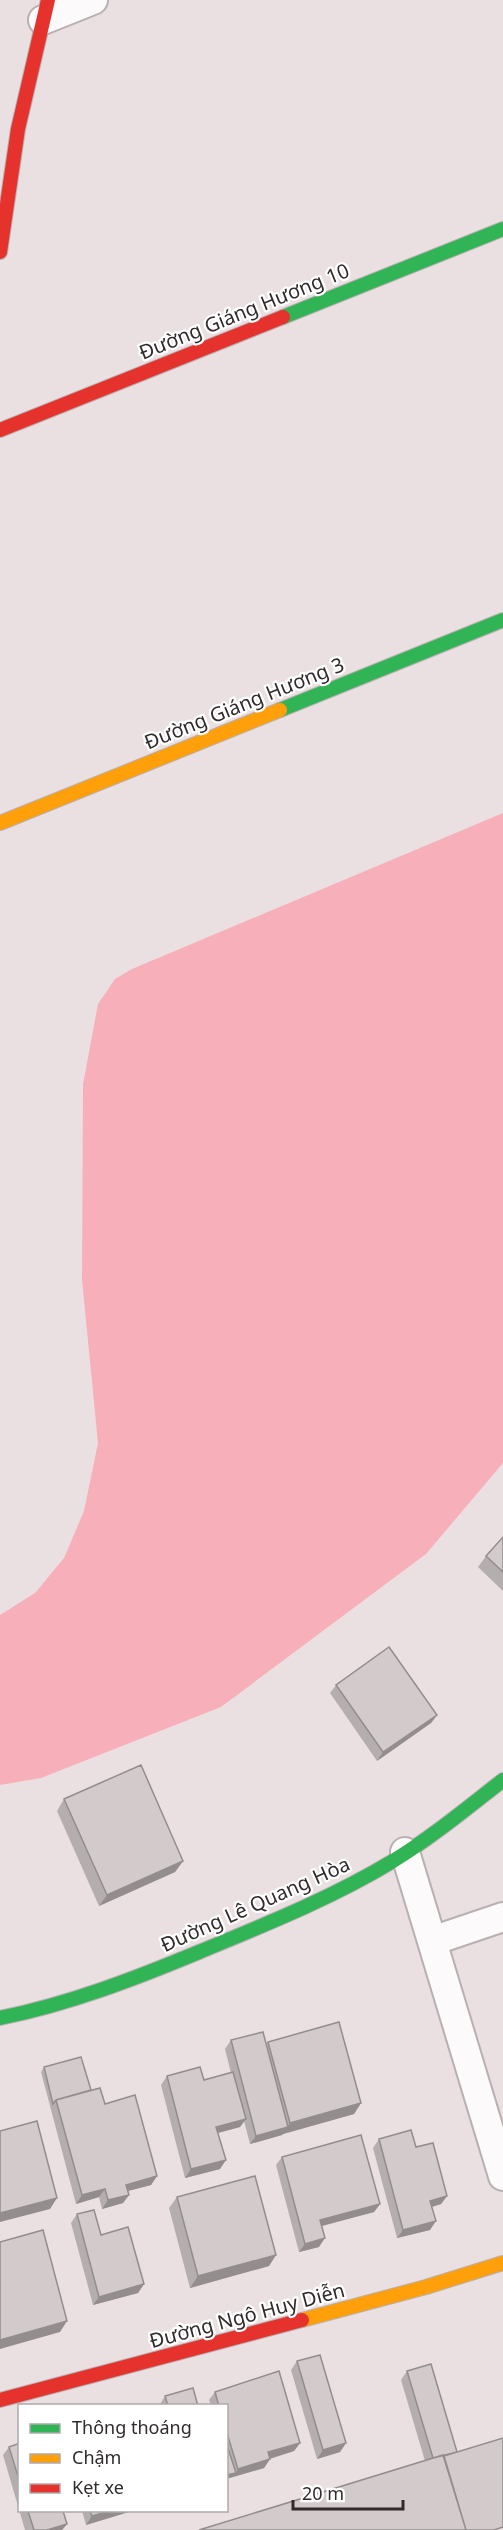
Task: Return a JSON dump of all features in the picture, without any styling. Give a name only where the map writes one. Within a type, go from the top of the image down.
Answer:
[{"type":"street","points":[[0,252],[18,129],[46,10],[93,0]]},
{"type":"street","name":"Đường Giáng Hương 10","points":[[0,430],[503,228]]},
{"type":"street","name":"Đường Giáng Hương 3","points":[[0,823],[503,620]]},
{"type":"street","name":"Đường Lê Quang Hòa","points":[[0,2018],[42,2010],[179,1960],[307,1905],[379,1870],[451,1820],[503,1780]]},
{"type":"street","points":[[405,1851],[503,2176]]},
{"type":"street","points":[[432,1941],[503,1917]]},
{"type":"street","name":"Đường Ngô Huy Diễn","points":[[0,2400],[426,2287],[503,2262]]},
{"type":"shaded area","points":[[503,813],[503,1463],[426,1554],[221,1707],[41,1778],[0,1785],[0,1615],[35,1593],[64,1558],[84,1511],[98,1443],[82,1280],[83,1084],[98,1004],[115,979],[132,969]]},
{"type":"building","points":[[503,1537],[503,1572],[486,1556]]},
{"type":"building","points":[[389,1647],[437,1715],[383,1752],[336,1685]]},
{"type":"building","points":[[141,1765],[183,1861],[107,1895],[64,1799]]},
{"type":"building","points":[[339,2022],[361,2103],[290,2123],[268,2042]]},
{"type":"building","points":[[263,2032],[288,2127],[256,2136],[231,2040]]},
{"type":"building","points":[[81,2057],[91,2090],[56,2100],[53,2104],[44,2067]]},
{"type":"building","points":[[200,2067],[204,2080],[233,2072],[246,2119],[216,2127],[226,2160],[191,2169],[167,2076]]},
{"type":"building","points":[[100,2088],[105,2104],[135,2095],[157,2176],[126,2185],[129,2195],[108,2200],[105,2189],[82,2195],[56,2100]]},
{"type":"building","points":[[37,2121],[57,2198],[0,2213],[0,2131]]},
{"type":"building","points":[[411,2130],[416,2147],[433,2143],[447,2196],[430,2201],[436,2221],[403,2230],[379,2139]]},
{"type":"building","points":[[361,2135],[380,2204],[320,2220],[325,2238],[305,2244],[282,2157]]},
{"type":"building","points":[[255,2176],[276,2255],[198,2276],[177,2197]]},
{"type":"building","points":[[94,2210],[101,2235],[128,2227],[144,2284],[99,2297],[77,2214]]},
{"type":"building","points":[[43,2230],[67,2321],[0,2340],[0,2242]]},
{"type":"building","points":[[320,2355],[346,2443],[323,2450],[297,2361]]},
{"type":"building","points":[[431,2364],[457,2452],[433,2458],[407,2371]]},
{"type":"building","points":[[279,2371],[300,2443],[268,2452],[270,2459],[238,2469],[228,2436],[228,2404],[218,2404],[215,2392]]},
{"type":"building","points":[[193,2388],[197,2404],[167,2404],[165,2396]]},
{"type":"building","points":[[503,2438],[503,2527],[494,2530],[466,2530],[444,2456]]},
{"type":"building","points":[[18,2444],[18,2476],[9,2447]]},
{"type":"building","points":[[228,2448],[236,2473],[228,2475]]},
{"type":"building","points":[[443,2455],[466,2530],[199,2530]]},
{"type":"building","points":[[28,2512],[63,2512],[67,2524],[47,2530],[34,2530]]},
{"type":"building","points":[[90,2512],[106,2512],[92,2516]]},
{"type":"traffic: fast","points":[[283,317],[503,229]]},
{"type":"traffic: fast","points":[[280,710],[503,620]]},
{"type":"traffic: fast","points":[[0,2018],[51,2006],[126,1981],[248,1932],[322,1899],[407,1852],[503,1780]]},
{"type":"traffic: slow","points":[[0,823],[280,710]]},
{"type":"traffic: slow","points":[[302,2320],[426,2287],[503,2263]]},
{"type":"traffic: jam","points":[[0,252],[18,129],[48,0]]},
{"type":"traffic: jam","points":[[0,430],[283,317]]},
{"type":"traffic: jam","points":[[0,2400],[302,2320]]}]
